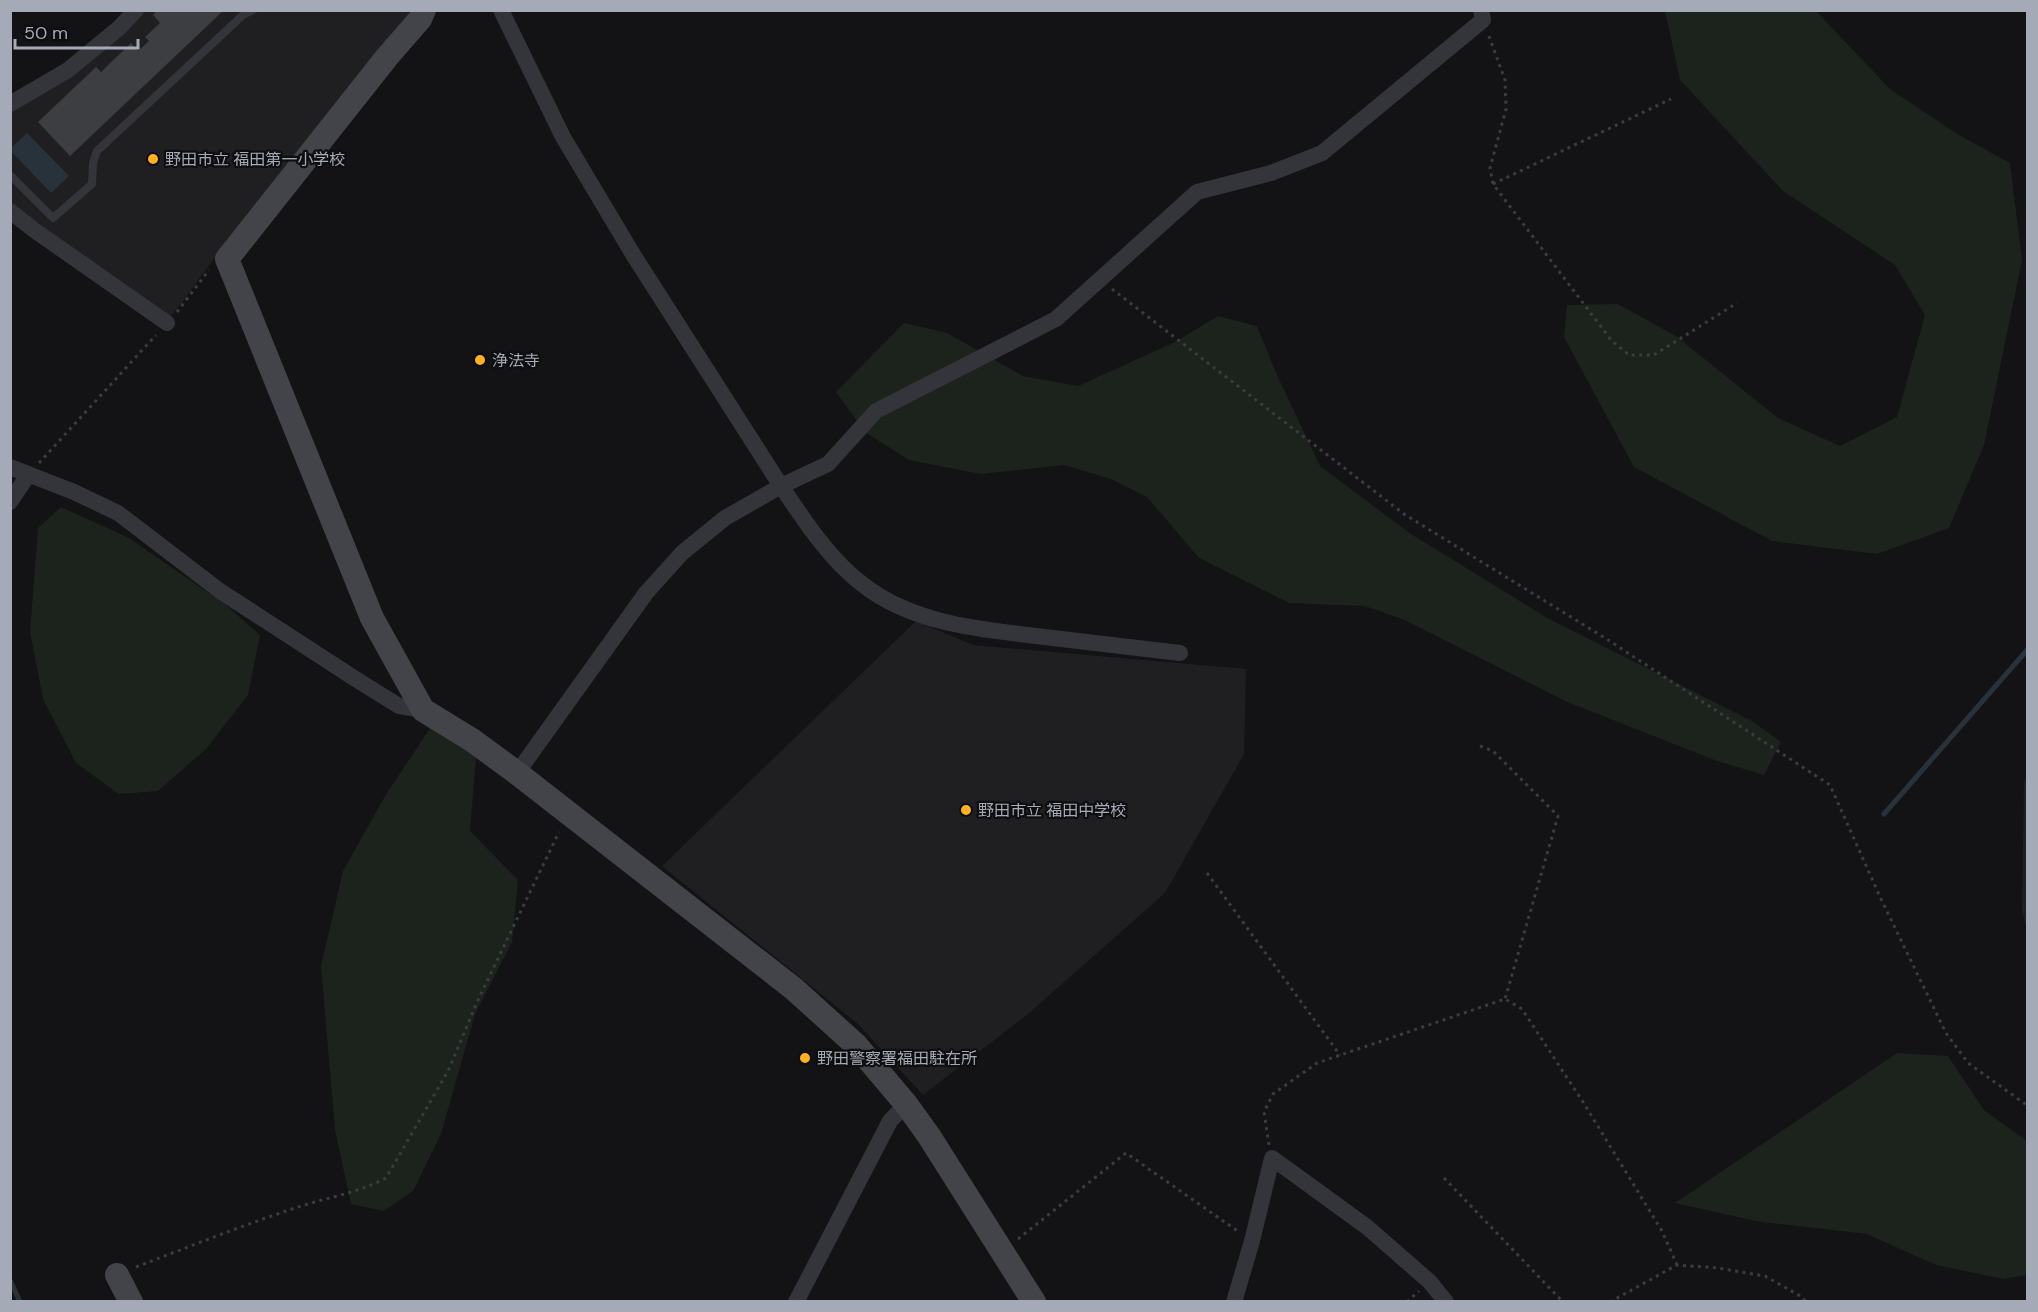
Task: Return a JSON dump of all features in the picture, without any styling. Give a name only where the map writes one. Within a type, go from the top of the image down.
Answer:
[{"type":"street","points":[[119,28],[123,10]]},
{"type":"street","points":[[10,104],[68,70],[119,28],[136,10]]},
{"type":"street","points":[[423,710],[372,618],[227,259],[420,19],[424,10]]},
{"type":"street","points":[[501,10],[569,147],[634,256],[781,486],[843,568],[880,597],[936,620],[985,630],[1180,653]]},
{"type":"street","points":[[517,773],[646,593],[682,553],[725,518],[781,486],[828,464],[876,411],[1056,320],[1197,192],[1271,173],[1322,153],[1482,15]]},
{"type":"street","points":[[10,211],[167,323]]},
{"type":"street","points":[[10,467],[74,492],[118,513],[220,591],[345,672],[399,706],[423,710],[472,740],[794,988],[856,1045],[906,1104],[929,1136],[1034,1302]]},
{"type":"street","points":[[10,502],[28,475]]},
{"type":"street","points":[[796,1302],[890,1121],[906,1104]]},
{"type":"street","points":[[1234,1302],[1252,1241],[1272,1158],[1367,1227],[1430,1282],[1446,1302]]},
{"type":"street","points":[[117,1275],[131,1302]]},
{"type":"lane","points":[[10,175],[53,218],[92,184],[93,163],[97,151],[243,15],[253,10]]},
{"type":"path","points":[[1482,15],[1505,80],[1506,109],[1490,168],[1493,184],[1611,340],[1629,355],[1654,355],[1737,303]]},
{"type":"path","points":[[1493,184],[1671,99]]},
{"type":"path","points":[[28,475],[183,306],[217,260],[227,259]]},
{"type":"path","points":[[1100,280],[1404,514],[1605,638],[1830,785],[1946,1033],[1968,1063],[2028,1107]]},
{"type":"path","points":[[1480,746],[1493,751],[1558,816],[1505,999]]},
{"type":"path","points":[[117,1275],[239,1227],[323,1198],[371,1186],[386,1178],[448,1071],[478,1000],[568,812]]},
{"type":"path","points":[[1207,873],[1340,1055]]},
{"type":"path","points":[[1272,1158],[1264,1112],[1273,1094],[1317,1063],[1505,999],[1522,1009],[1583,1102],[1662,1231],[1677,1265]]},
{"type":"path","points":[[1003,1252],[1126,1154],[1252,1241]]},
{"type":"path","points":[[1444,1178],[1563,1302]]},
{"type":"path","points":[[1610,1302],[1677,1265],[1718,1268],[1765,1276],[1802,1297],[1806,1302]]},
{"type":"shaded area","name":"野田市立 福田第一小学校","points":[[144,11],[414,11],[168,319],[11,207],[10,111],[113,40]]},
{"type":"shaded area","points":[[1665,11],[1816,11],[1890,89],[1959,135],[2010,163],[2022,260],[1984,445],[1949,528],[1877,554],[1772,541],[1634,467],[1564,337],[1567,305],[1618,304],[1676,336],[1778,418],[1840,446],[1897,417],[1925,315],[1895,265],[1783,191],[1680,80]]},
{"type":"shaded area","points":[[27,133],[69,176],[51,193],[11,151],[11,148]]},
{"type":"shaded area","points":[[1218,316],[1257,326],[1276,373],[1320,466],[1411,534],[1549,619],[1752,721],[1781,742],[1764,775],[1717,761],[1565,701],[1405,620],[1365,606],[1289,603],[1199,558],[1147,497],[1111,479],[1064,465],[981,474],[909,460],[865,432],[836,392],[904,323],[947,333],[1023,376],[1078,386],[1175,342]]},
{"type":"shaded area","points":[[61,507],[129,538],[226,605],[260,635],[248,695],[206,749],[158,791],[119,794],[76,763],[43,699],[30,632],[38,528]]},
{"type":"shaded area","name":"野田市立 福田中学校","points":[[916,621],[973,645],[1246,669],[1244,754],[1165,893],[1028,1014],[923,1095],[858,1024],[662,866]]},
{"type":"shaded area","points":[[433,724],[476,757],[470,831],[518,880],[512,942],[475,1014],[441,1134],[413,1191],[384,1211],[351,1204],[335,1130],[321,966],[343,871],[385,796]]},
{"type":"shaded area","points":[[2027,778],[2027,929],[2022,911],[2024,781]]},
{"type":"shaded area","points":[[1897,1053],[1948,1056],[1984,1110],[2027,1141],[2027,1275],[2004,1279],[1936,1265],[1867,1234],[1755,1221],[1675,1203]]},
{"type":"building","points":[[157,10],[224,10],[70,156],[38,122],[96,67],[101,72],[131,43],[138,51],[149,41],[145,37],[160,23],[153,15]]},
{"type":"waterway","points":[[1884,814],[2028,649]]},
{"type":"waterway","points":[[10,1280],[20,1302]]},
{"type":"place","name":"野田市立 福田第一小学校","points":[[153,159]]},
{"type":"place","name":"浄法寺","points":[[480,360]]},
{"type":"place","name":"野田市立 福田中学校","points":[[966,810]]},
{"type":"place","name":"野田警察署福田駐在所","points":[[805,1058]]}]
